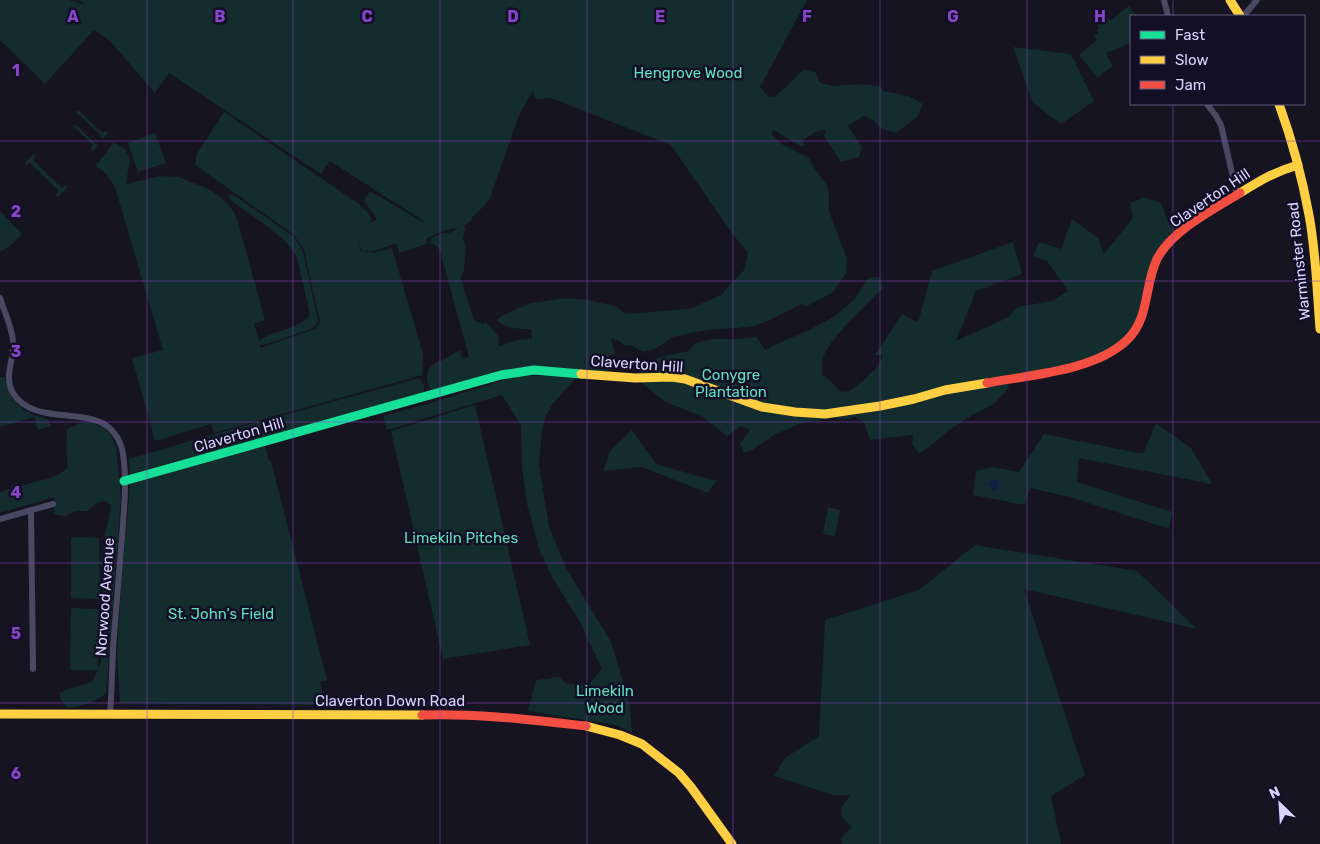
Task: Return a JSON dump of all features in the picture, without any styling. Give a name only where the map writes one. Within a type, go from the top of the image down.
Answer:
[{"type":"main road","points":[[1230,0],[1239,15]]},
{"type":"main road","name":"Warminster Road","points":[[1279,105],[1290,136],[1307,202],[1312,234],[1320,329]]},
{"type":"main road","name":"Claverton Hill","points":[[124,481],[501,375],[534,370],[635,378],[672,377],[684,379],[762,407],[825,414],[880,406],[945,390],[1071,368],[1102,357],[1114,350],[1127,339],[1139,324],[1144,310],[1152,269],[1162,251],[1177,235],[1269,176],[1280,170],[1298,165]]},
{"type":"main road","name":"Claverton Down Road","points":[[0,714],[405,716],[449,714],[590,726],[642,744],[679,773],[732,844]]},
{"type":"street","points":[[1164,0],[1168,15]]},
{"type":"street","points":[[1242,15],[1247,12],[1257,0]]},
{"type":"street","points":[[1208,105],[1221,125],[1237,195]]},
{"type":"street","name":"Norwood Avenue","points":[[0,298],[13,342],[9,373],[13,394],[19,401],[31,409],[99,421],[111,429],[123,453],[124,507],[110,714]]},
{"type":"street","points":[[0,519],[53,504]]},
{"type":"street","points":[[31,510],[33,670]]},
{"type":"green space","name":"Hengrove Wood","points":[[0,0],[69,0],[86,5],[79,0],[807,0],[760,87],[768,96],[775,97],[803,70],[815,72],[820,83],[834,86],[859,84],[880,86],[883,91],[908,96],[923,104],[917,117],[896,133],[881,128],[871,119],[863,116],[848,126],[862,147],[859,157],[841,162],[824,136],[826,130],[816,131],[803,141],[804,146],[800,146],[774,130],[771,134],[783,145],[809,158],[826,184],[829,191],[829,211],[847,259],[846,274],[832,293],[807,306],[801,304],[754,326],[716,329],[673,337],[655,349],[643,352],[611,338],[615,354],[608,356],[611,363],[617,363],[619,369],[599,372],[535,368],[431,391],[427,373],[435,363],[460,350],[463,359],[469,357],[440,251],[437,246],[430,243],[432,238],[441,233],[452,232],[458,227],[441,232],[427,238],[426,244],[399,253],[397,243],[374,251],[362,251],[358,240],[361,251],[374,253],[392,248],[423,354],[422,375],[214,433],[211,424],[155,441],[132,358],[163,350],[115,187],[106,174],[96,166],[114,142],[127,150],[126,154],[130,159],[126,184],[159,176],[179,177],[218,195],[234,212],[265,320],[254,324],[259,341],[271,334],[299,324],[310,314],[297,258],[292,250],[277,234],[230,200],[229,195],[232,194],[293,236],[297,241],[304,256],[318,320],[317,324],[311,329],[260,345],[260,348],[316,328],[320,322],[304,250],[293,234],[195,165],[197,154],[224,112],[359,204],[366,210],[371,223],[377,219],[364,201],[370,191],[425,222],[330,161],[321,174],[169,73],[155,93],[111,42],[94,30],[45,84],[0,40]],"holes":[[[534,88],[533,93],[536,99],[551,98],[671,145],[734,236],[748,252],[744,270],[721,295],[689,309],[625,314],[617,307],[589,300],[567,298],[531,303],[503,315],[497,320],[508,327],[531,329],[532,339],[517,340],[499,346],[498,336],[486,322],[482,324],[474,320],[461,277],[464,270],[466,246],[463,238],[464,226],[472,220],[471,218],[490,198],[519,115]]]},
{"type":"green space","points":[[1129,6],[1135,15],[1130,15],[1130,43],[1106,53],[1113,67],[1098,78],[1079,55],[1097,40],[1094,36],[1098,33],[1097,30],[1099,28],[1097,24],[1107,17],[1110,21]]},
{"type":"green space","points":[[1013,47],[1071,54],[1094,101],[1061,124],[1033,103]]},
{"type":"green space","points":[[78,110],[103,133],[105,131],[108,133],[103,139],[76,112]]},
{"type":"green space","points":[[75,124],[98,146],[93,151],[91,149],[93,145],[73,126]]},
{"type":"green space","points":[[155,133],[166,163],[138,172],[128,143]]},
{"type":"green space","points":[[33,154],[36,156],[33,160],[62,188],[65,185],[68,187],[58,197],[56,195],[59,191],[30,163],[27,165],[25,163]]},
{"type":"green space","name":"Conygre Plantation","points":[[1144,197],[1161,203],[1168,221],[1174,229],[1150,266],[1138,315],[1130,330],[1116,344],[1088,359],[1055,368],[1007,376],[1009,388],[994,404],[949,430],[928,448],[919,453],[912,444],[913,435],[870,440],[864,422],[855,417],[849,419],[830,418],[802,423],[776,434],[752,450],[744,453],[740,444],[750,430],[741,426],[727,436],[703,417],[666,402],[641,383],[639,371],[649,362],[661,357],[689,351],[695,343],[712,339],[757,337],[765,350],[835,316],[855,299],[868,278],[880,277],[883,288],[840,332],[826,351],[823,359],[822,375],[832,382],[839,391],[848,392],[878,366],[883,355],[875,355],[902,314],[918,323],[932,271],[1013,242],[1022,274],[976,291],[956,341],[1009,317],[1017,307],[1052,301],[1068,291],[1047,261],[1033,256],[1039,242],[1061,249],[1072,219],[1098,238],[1104,254],[1133,218],[1130,203]]},
{"type":"green space","points":[[0,211],[22,234],[10,246],[0,252]]},
{"type":"green space","name":"Limekiln Wood","points":[[579,375],[553,403],[545,418],[539,465],[549,527],[566,568],[611,642],[630,706],[632,732],[616,725],[528,711],[536,680],[559,677],[567,684],[588,685],[602,669],[580,622],[552,577],[539,549],[527,504],[522,467],[521,425],[502,395],[387,430],[383,416],[517,376]]},
{"type":"green space","points":[[0,377],[5,377],[10,394],[19,406],[32,414],[48,419],[51,426],[38,430],[34,417],[0,427]]},
{"type":"green space","points":[[420,378],[424,386],[424,393],[130,474],[129,459]]},
{"type":"green space","name":"Limekiln Pitches","points":[[475,405],[530,645],[443,659],[391,431]]},
{"type":"green space","points":[[90,422],[104,428],[111,436],[116,447],[121,499],[106,693],[88,704],[67,708],[60,698],[60,693],[93,681],[98,670],[70,669],[72,608],[98,609],[98,669],[101,661],[104,576],[101,564],[111,505],[105,501],[98,502],[88,511],[76,511],[65,516],[54,514],[54,497],[0,513],[0,492],[53,477],[63,472],[68,467],[66,449],[67,429],[80,423]]},
{"type":"green space","points":[[1156,423],[1191,448],[1212,484],[1079,458],[1077,482],[1172,512],[1169,529],[1070,497],[1030,488],[1025,505],[973,495],[976,471],[992,467],[1019,472],[1044,434],[1143,454]]},
{"type":"green space","points":[[632,430],[656,464],[716,481],[708,493],[642,467],[603,471],[610,451]]},
{"type":"green space","name":"St. John's Field","points":[[265,446],[269,461],[271,461],[327,680],[320,682],[325,705],[120,703],[117,654],[130,485],[161,474]]},
{"type":"green space","points":[[828,507],[840,510],[835,536],[823,534]]},
{"type":"green space","points":[[71,538],[99,538],[99,599],[71,597]]},
{"type":"green space","points":[[975,545],[1137,571],[1197,629],[1024,589],[1085,775],[1051,796],[1061,844],[842,844],[841,838],[852,827],[842,818],[841,808],[850,795],[833,795],[774,776],[785,758],[819,736],[825,620],[919,590]]},
{"type":"water","points":[[995,479],[999,481],[1000,486],[995,491],[990,489],[988,483]]},
{"type":"traffic: fast","points":[[124,481],[501,375],[534,370],[581,374]]},
{"type":"traffic: slow","points":[[1230,0],[1239,15]]},
{"type":"traffic: slow","points":[[1279,105],[1296,159],[1309,215],[1315,257],[1320,329]]},
{"type":"traffic: slow","points":[[1240,193],[1282,170],[1298,165]]},
{"type":"traffic: slow","points":[[581,374],[685,379],[762,407],[825,414],[880,406],[945,390],[987,383]]},
{"type":"traffic: slow","points":[[0,714],[422,715]]},
{"type":"traffic: slow","points":[[586,726],[620,735],[642,744],[679,773],[732,844]]},
{"type":"traffic: jam","points":[[987,383],[1061,370],[1098,359],[1114,350],[1127,340],[1140,322],[1153,269],[1157,259],[1172,239],[1194,222],[1240,193]]},
{"type":"traffic: jam","points":[[422,715],[484,716],[586,726]]}]
